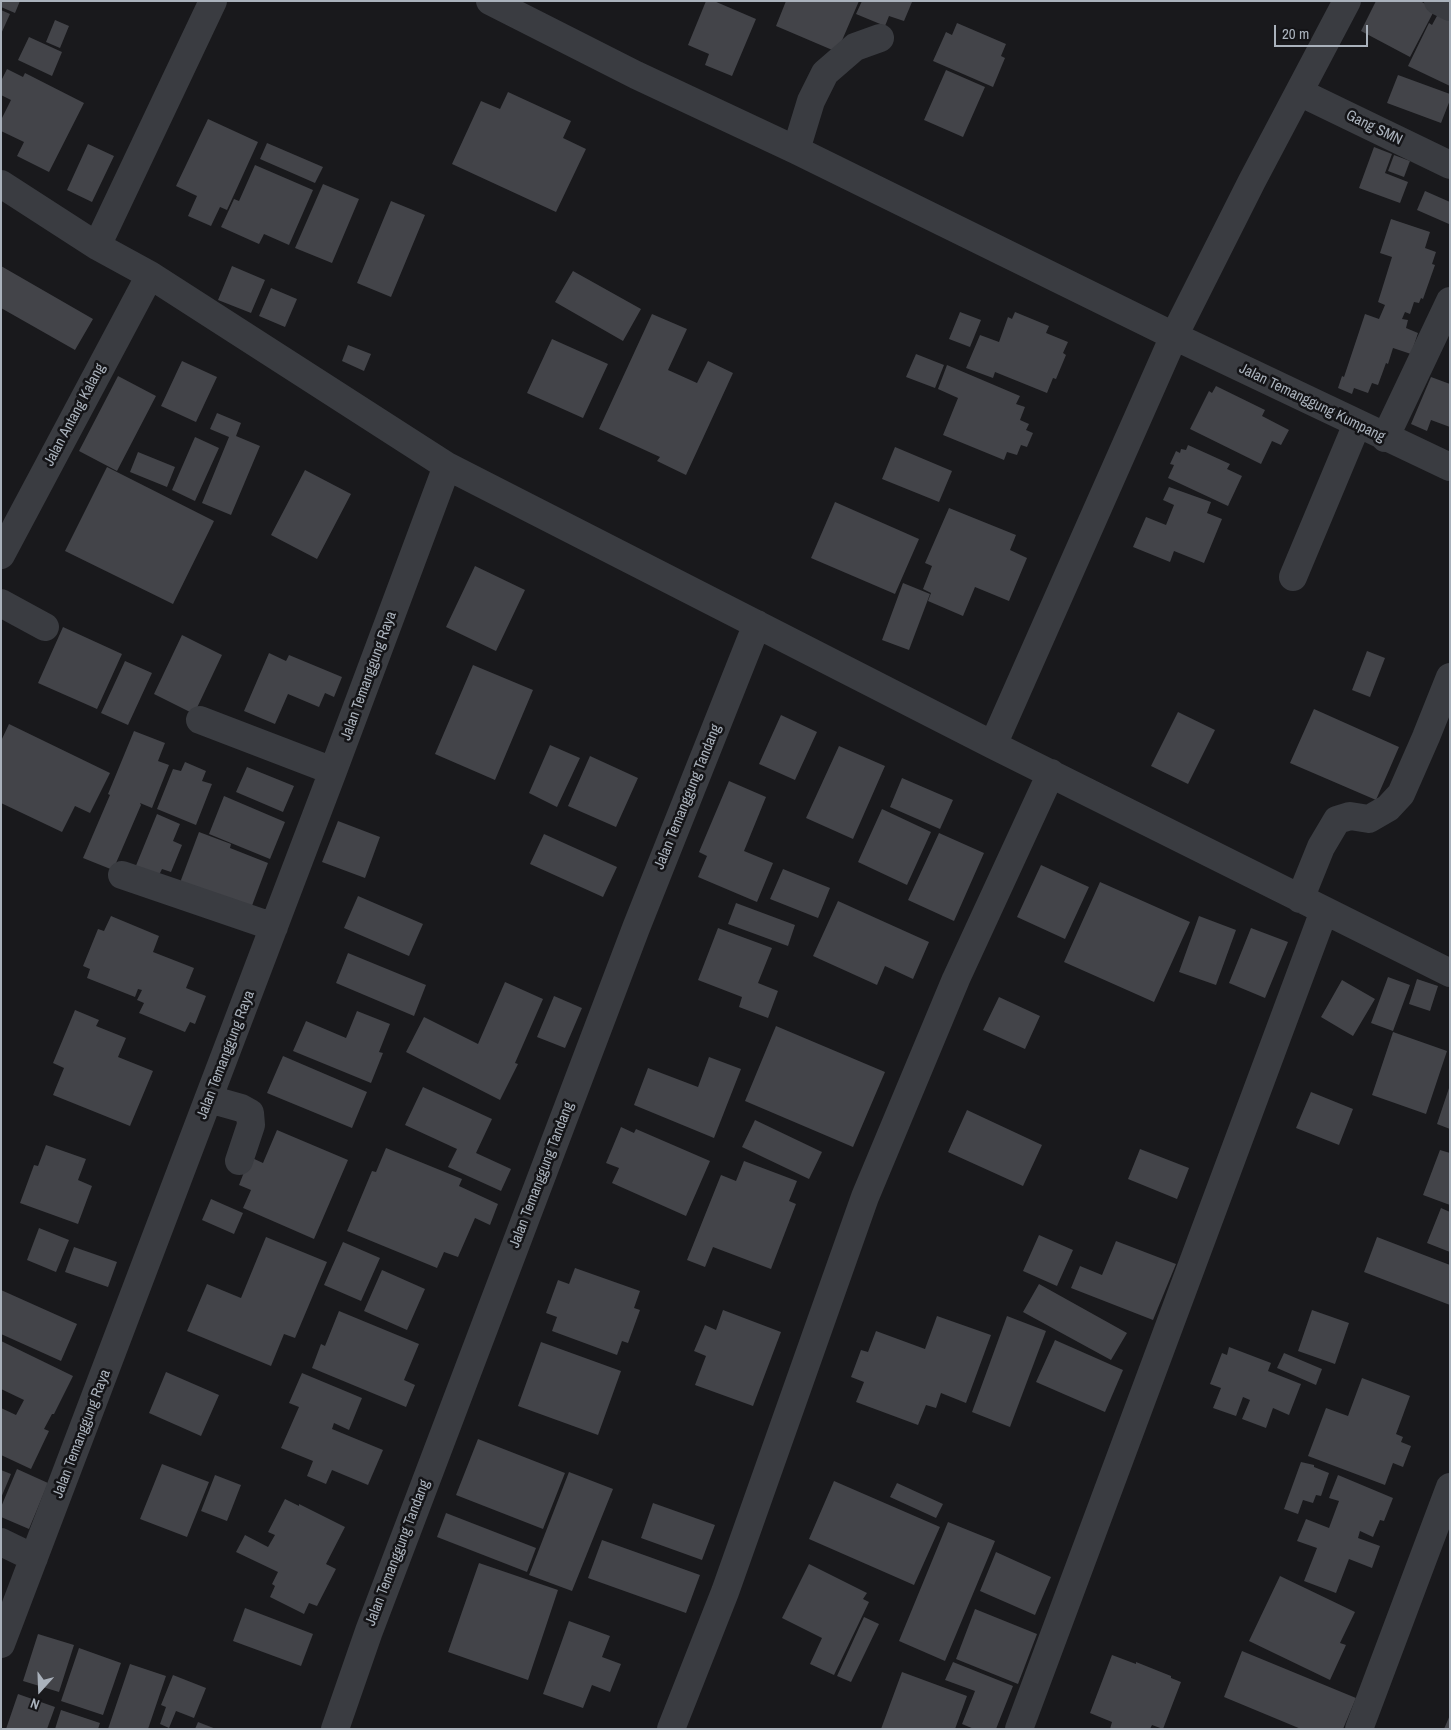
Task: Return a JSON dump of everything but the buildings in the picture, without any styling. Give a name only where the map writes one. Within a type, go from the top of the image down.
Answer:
[{"type":"street","points":[[98,246],[214,1]]},
{"type":"street","name":"Jalan Temanggung Kumpang","points":[[490,1],[636,75],[796,150],[1174,336],[1450,468]]},
{"type":"street","points":[[993,744],[1174,336],[1252,181],[1347,1]]},
{"type":"street","points":[[1438,1],[1450,7]]},
{"type":"street","points":[[796,150],[811,101],[825,73],[856,47],[880,38]]},
{"type":"street","name":"Gang SMN","points":[[1299,92],[1450,165]]},
{"type":"street","points":[[1,184],[98,246],[150,275],[447,466],[993,744],[1450,973]]},
{"type":"street","name":"Jalan Antang Kalang","points":[[1,555],[150,275]]},
{"type":"street","points":[[1385,438],[1450,301]]},
{"type":"street","points":[[1293,577],[1357,424]]},
{"type":"street","name":"Jalan Temanggung Raya","points":[[1,1644],[333,772],[447,466]]},
{"type":"street","points":[[1,603],[45,627]]},
{"type":"street","name":"Jalan Temanggung Tandang","points":[[335,1729],[368,1631],[636,928],[758,624]]},
{"type":"street","points":[[1300,899],[1321,847],[1337,820],[1350,816],[1369,819],[1388,808],[1401,794],[1450,677]]},
{"type":"street","points":[[200,720],[333,772]]},
{"type":"street","points":[[671,1729],[725,1592],[865,1197],[956,979],[1051,773]]},
{"type":"street","points":[[122,875],[274,927]]},
{"type":"street","points":[[1019,1729],[1324,911]]},
{"type":"street","points":[[209,1099],[241,1108],[250,1113],[251,1125],[239,1161]]},
{"type":"street","points":[[1359,1729],[1450,1487]]},
{"type":"street","points":[[1,1542],[34,1558]]}]
